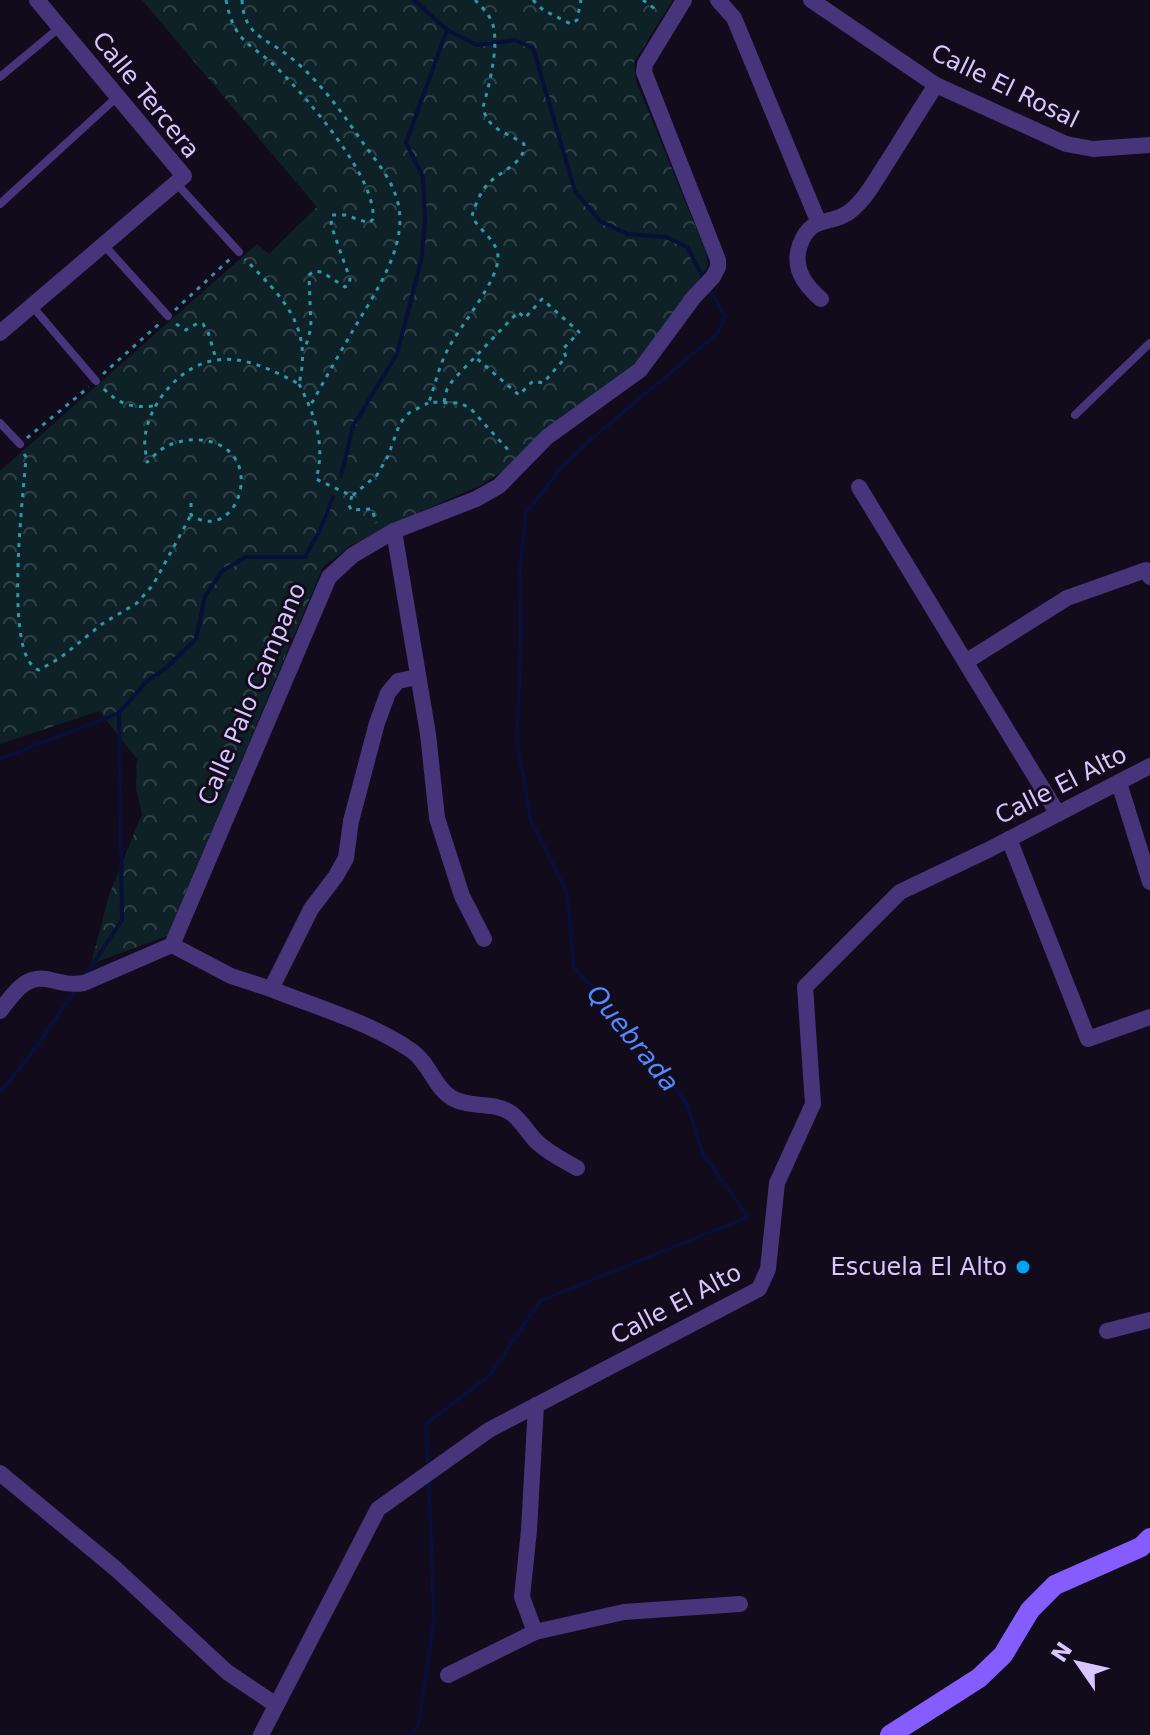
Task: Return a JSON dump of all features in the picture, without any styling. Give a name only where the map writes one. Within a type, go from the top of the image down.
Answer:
[{"type":"main road","points":[[890,1735],[979,1678],[1003,1655],[1030,1610],[1055,1585],[1141,1547],[1150,1538]]},
{"type":"street","name":"Calle Tercera","points":[[37,0],[184,176],[176,183]]},
{"type":"street","name":"Calle Palo Campano","points":[[172,945],[323,586],[345,561],[378,540],[499,486],[565,422],[633,377],[716,272],[718,260],[644,72],[645,64],[684,0]]},
{"type":"street","points":[[718,0],[734,18],[818,221]]},
{"type":"street","name":"Calle El Rosal","points":[[811,0],[936,85],[1078,148],[1150,145]]},
{"type":"street","points":[[821,299],[802,279],[797,255],[808,229],[818,221],[843,216],[864,198],[936,85]]},
{"type":"street","points":[[0,333],[176,183]]},
{"type":"street","points":[[859,487],[1058,814]]},
{"type":"street","points":[[394,531],[428,734],[437,818],[462,896],[484,939]]},
{"type":"street","points":[[967,661],[1067,598],[1146,570],[1150,577]]},
{"type":"street","points":[[271,989],[311,909],[346,858],[357,800],[388,693],[398,681],[417,677]]},
{"type":"street","name":"Calle El Alto","points":[[261,1735],[378,1509],[489,1430],[759,1289],[768,1269],[777,1183],[813,1104],[805,987],[900,892],[1150,766]]},
{"type":"street","points":[[1119,783],[1150,882]]},
{"type":"street","points":[[1009,839],[1088,1039],[1150,1017]]},
{"type":"street","points":[[0,1011],[14,993],[30,980],[48,979],[74,985],[84,983],[172,945],[231,976],[368,1027],[406,1047],[425,1063],[438,1085],[453,1099],[465,1104],[497,1107],[512,1114],[545,1149],[577,1168]]},
{"type":"street","points":[[1107,1331],[1150,1320]]},
{"type":"street","points":[[535,1632],[522,1597],[536,1405]]},
{"type":"street","points":[[0,1473],[116,1569],[227,1672],[276,1705]]},
{"type":"street","points":[[448,1675],[535,1632],[624,1612],[740,1604]]},
{"type":"lane","points":[[0,77],[60,27]]},
{"type":"lane","points":[[0,204],[118,96]]},
{"type":"lane","points":[[176,183],[239,252]]},
{"type":"lane","points":[[103,245],[168,316]]},
{"type":"lane","points":[[32,305],[96,381]]},
{"type":"lane","points":[[1075,415],[1150,343]]},
{"type":"lane","points":[[0,423],[20,444]]},
{"type":"path","points":[[226,0],[234,29],[278,68],[332,132],[373,202],[373,219],[369,223],[345,215],[332,215],[331,225],[350,279],[349,285],[345,287],[322,272],[314,271],[309,275],[311,328],[303,357]]},
{"type":"path","points":[[242,0],[249,27],[257,37],[287,54],[312,76],[337,107],[395,191],[399,210],[400,226],[395,250],[381,285],[310,406]]},
{"type":"path","points":[[429,402],[446,353],[496,273],[498,255],[488,234],[476,226],[472,216],[476,204],[485,187],[521,158],[525,151],[524,144],[490,124],[485,115],[483,107],[494,31],[492,21],[480,2],[475,0]]},
{"type":"path","points":[[533,0],[543,10],[571,24],[577,20],[581,0]]},
{"type":"path","points":[[643,0],[671,22]]},
{"type":"path","points":[[191,503],[191,515],[153,585],[137,603],[102,624],[60,658],[39,670],[32,668],[23,650],[17,580],[26,457],[20,444],[96,381],[239,252],[293,314],[304,346],[299,384],[320,436],[320,465],[316,479],[352,496]]},
{"type":"path","points":[[444,402],[453,380],[518,312],[525,318],[542,299],[579,332],[563,349],[566,357],[543,383],[533,381],[519,395],[475,357]]},
{"type":"path","points":[[168,316],[186,330],[198,323],[203,324],[216,360]]},
{"type":"path","points":[[191,515],[208,522],[220,521],[230,514],[236,504],[241,482],[240,468],[230,453],[203,439],[185,440],[164,447],[147,462],[145,438],[156,406],[178,379],[196,367],[216,360],[247,362],[299,384]]},
{"type":"path","points":[[96,381],[119,403],[131,407],[156,406]]},
{"type":"path","points":[[378,540],[372,509],[351,510],[352,496],[377,475],[400,423],[409,413],[429,402],[460,403],[470,408],[521,464]]},
{"type":"green space","points":[[142,0],[673,0],[634,62],[636,81],[705,250],[708,265],[635,366],[562,416],[503,471],[481,485],[350,546],[323,567],[167,936],[91,964],[109,895],[142,814],[136,788],[137,759],[99,711],[0,744],[0,471],[257,244],[269,254],[317,207]]},
{"type":"waterway","points":[[414,0],[447,30],[477,45],[515,40],[533,48],[575,191],[600,221],[627,234],[666,237],[687,247],[704,279]]},
{"type":"waterway","points":[[341,476],[353,426],[397,354],[422,257],[425,220],[423,177],[406,143],[447,30]]},
{"type":"waterway","name":"Quebrada","points":[[428,1466],[426,1424],[490,1375],[540,1301],[748,1217],[702,1152],[688,1106],[644,1044],[574,967],[567,893],[531,821],[517,741],[520,569],[526,513],[562,467],[589,441],[717,334],[725,316],[711,292]]},
{"type":"waterway","points":[[0,759],[119,713],[146,682],[166,668],[196,639],[205,596],[222,571],[246,557],[305,557],[333,497]]},
{"type":"waterway","points":[[85,976],[122,920],[119,713]]},
{"type":"waterway","points":[[0,1092],[29,1057],[76,989]]},
{"type":"waterway","name":"Quebrada","points":[[411,1735],[418,1726],[434,1621],[429,1481]]},
{"type":"place","name":"Escuela El Alto","points":[[1023,1267]]}]
